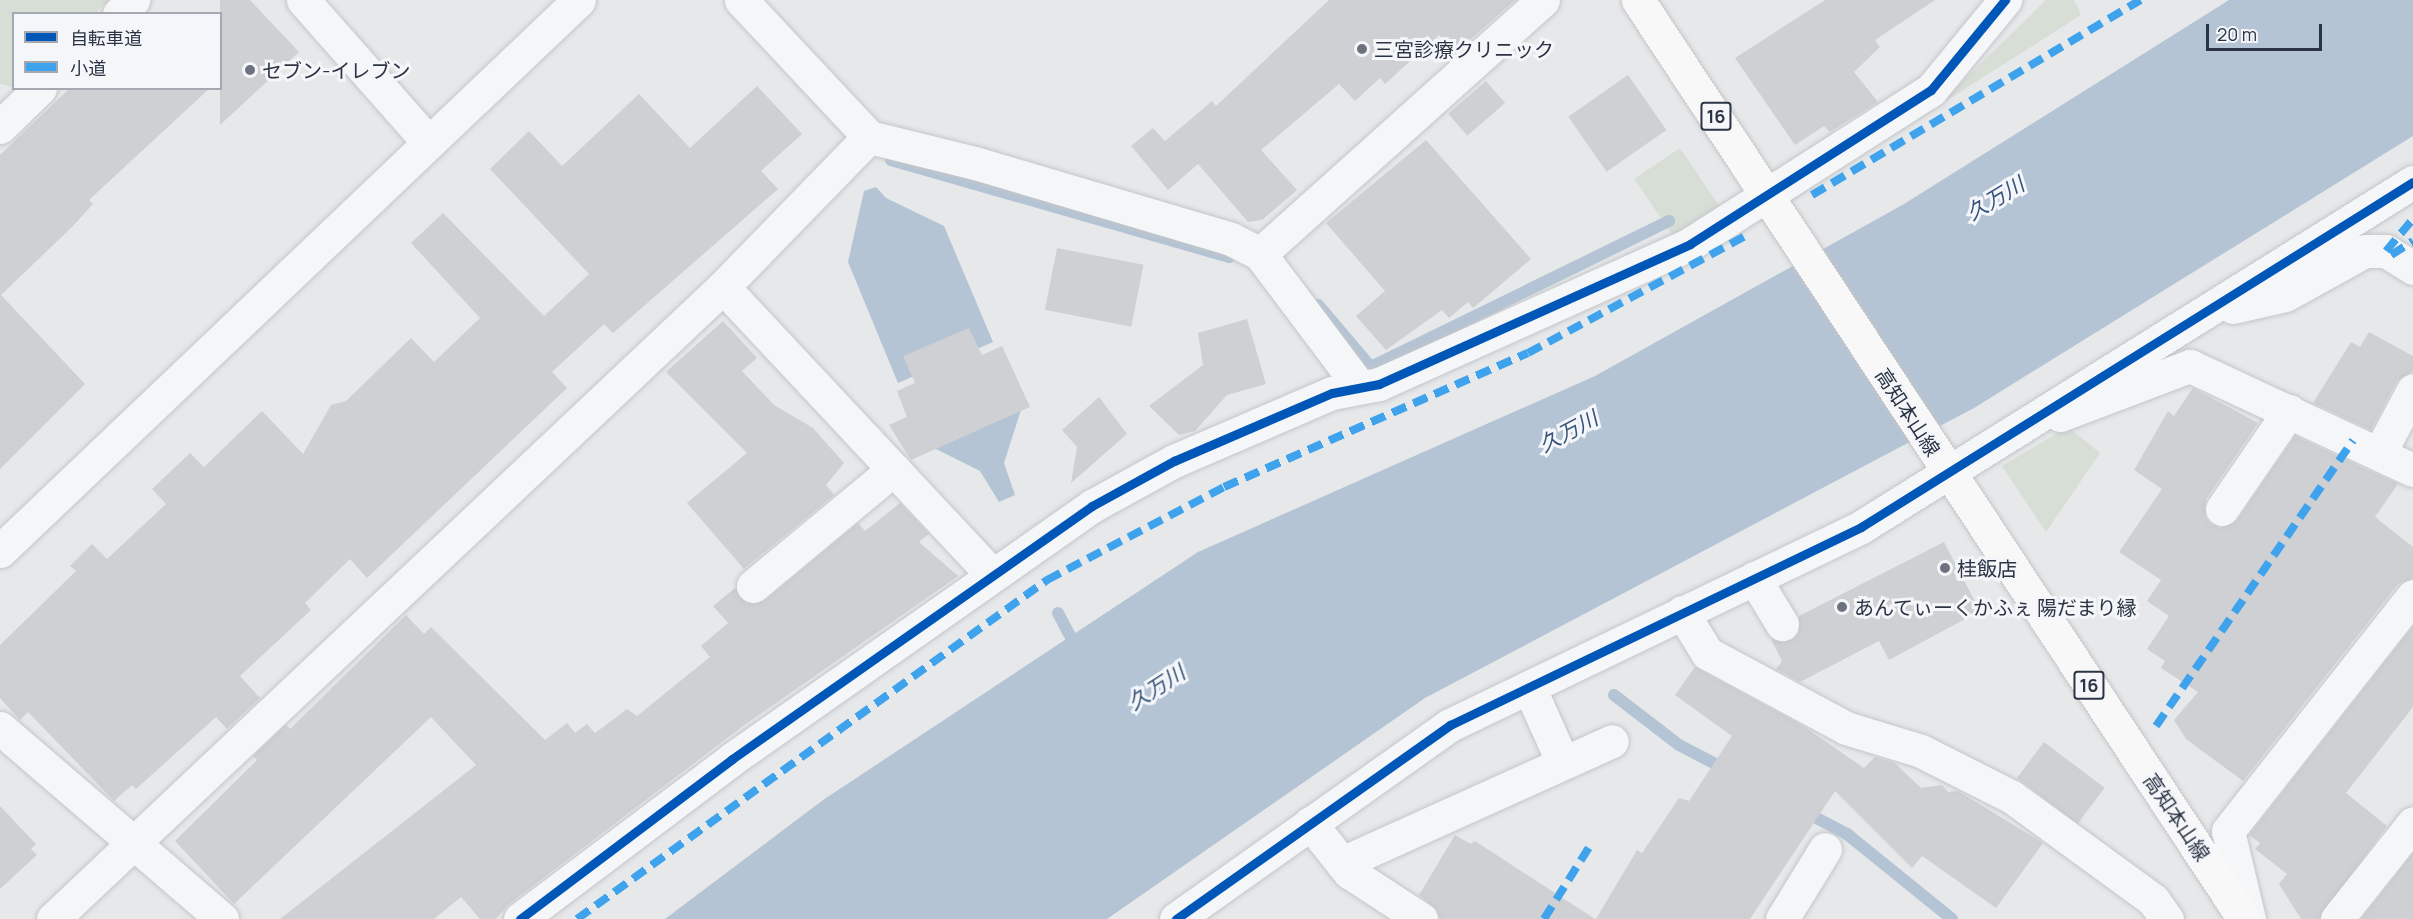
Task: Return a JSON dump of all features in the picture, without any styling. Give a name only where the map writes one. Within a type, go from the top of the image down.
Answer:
[{"type":"main road","name":"16","points":[[1638,0],[1770,195]]},
{"type":"main road","name":"高知本山線","points":[[1770,195],[1941,462],[2246,919]]},
{"type":"street","points":[[121,12],[133,0]]},
{"type":"street","points":[[303,0],[428,142]]},
{"type":"street","points":[[0,551],[579,0]]},
{"type":"street","points":[[741,0],[869,137],[909,143],[1008,172],[1231,239],[1260,254],[1360,387]]},
{"type":"street","points":[[1260,254],[1544,0]]},
{"type":"street","points":[[520,919],[991,573],[1134,481],[1332,393],[1379,384],[1690,244],[1931,90],[2005,0]]},
{"type":"street","points":[[4,114],[37,90]]},
{"type":"street","points":[[53,919],[723,286],[869,137]]},
{"type":"street","points":[[1176,919],[1450,725],[1861,527],[1941,462],[2024,420],[2208,312],[2413,182]]},
{"type":"street","points":[[2208,312],[2285,295],[2365,251],[2386,251],[2413,268]]},
{"type":"street","points":[[723,286],[991,573]]},
{"type":"street","points":[[2024,420],[2069,414],[2190,366],[2380,452],[2413,470]]},
{"type":"street","points":[[2380,452],[2413,390]]},
{"type":"street","points":[[2222,509],[2289,411]]},
{"type":"street","points":[[753,585],[894,469]]},
{"type":"street","points":[[1754,578],[1782,624]]},
{"type":"street","points":[[2246,919],[2228,831],[2413,596]]},
{"type":"street","points":[[1683,612],[1707,653],[1846,728],[1921,752],[2012,797],[2153,900],[2167,919]]},
{"type":"street","points":[[1529,687],[1563,763]]},
{"type":"street","points":[[0,728],[132,845],[222,919]]},
{"type":"street","points":[[1342,863],[1612,741]]},
{"type":"street","points":[[1310,823],[1342,863],[1421,919]]},
{"type":"street","points":[[2337,919],[2413,823]]},
{"type":"street","points":[[1782,919],[1825,849]]},
{"type":"shaded area","points":[[0,0],[109,0],[96,12],[12,12],[12,87],[0,84]]},
{"type":"shaded area","points":[[2046,0],[2074,0],[2081,15],[1935,108]]},
{"type":"shaded area","points":[[1680,148],[1719,205],[1673,236],[1634,179]]},
{"type":"shaded area","points":[[2068,427],[2100,453],[2046,532],[2002,466]]},
{"type":"water","name":"久万川","points":[[2229,0],[2413,0],[2413,136],[1974,408],[1425,698],[1107,919],[665,919],[823,800],[1198,552],[1595,376],[1904,204]]},
{"type":"water","points":[[876,187],[886,198],[944,226],[993,342],[898,383],[848,262],[864,191]]},
{"type":"water","points":[[1021,410],[1004,463],[1015,495],[999,502],[980,471],[932,447]]},
{"type":"building","name":"セブン-イレブン","points":[[220,0],[250,0],[299,52],[220,125],[222,12],[220,12]]},
{"type":"building","points":[[1329,0],[1515,0],[1455,53],[1439,35],[1385,84],[1380,78],[1355,101],[1339,84],[1261,150],[1297,190],[1262,220],[1248,222],[1198,164],[1168,190],[1131,146],[1153,128],[1165,141],[1212,101],[1216,106]]},
{"type":"building","points":[[1825,0],[1935,0],[1875,40],[1880,47],[1854,72],[1878,102],[1830,132],[1824,126],[1795,145],[1735,58]]},
{"type":"building","points":[[1628,75],[1666,130],[1607,172],[1568,117]]},
{"type":"building","points":[[1486,81],[1505,103],[1467,136],[1448,114]]},
{"type":"building","points":[[757,86],[802,134],[761,171],[778,189],[613,333],[604,324],[552,372],[567,388],[367,578],[350,559],[305,603],[311,610],[240,676],[260,698],[227,729],[216,717],[136,789],[132,785],[114,801],[28,712],[20,720],[0,698],[0,645],[76,571],[70,566],[92,544],[107,559],[166,504],[152,489],[190,453],[204,467],[262,411],[303,454],[331,405],[346,401],[411,338],[434,362],[480,318],[411,243],[443,213],[544,316],[589,274],[490,169],[529,131],[562,166],[639,94],[690,148]]},
{"type":"building","points":[[68,90],[208,90],[89,200],[93,204],[72,227],[1,295],[85,384],[0,469],[0,155]]},
{"type":"building","points":[[1426,140],[1531,259],[1473,308],[1468,302],[1449,318],[1442,310],[1386,350],[1356,316],[1385,291],[1326,223]]},
{"type":"building","points":[[1057,248],[1143,265],[1131,327],[1045,310]]},
{"type":"building","points":[[1247,319],[1266,384],[1227,395],[1195,431],[1179,435],[1149,406],[1203,365],[1198,333]]},
{"type":"building","points":[[723,321],[757,358],[742,371],[774,405],[813,428],[844,463],[826,485],[834,495],[744,569],[687,503],[747,453],[666,372]]},
{"type":"building","points":[[969,328],[982,355],[1002,346],[1030,407],[911,460],[889,425],[907,417],[897,391],[915,383],[903,356]]},
{"type":"building","points":[[2369,332],[2413,356],[2413,371],[2397,381],[2371,430],[2313,403],[2351,342],[2360,347]]},
{"type":"building","points":[[2193,388],[2258,423],[2206,499],[2205,517],[2211,524],[2221,528],[2237,520],[2295,436],[2398,484],[2375,517],[2413,547],[2413,578],[2398,584],[2243,781],[2186,739],[2174,720],[2198,692],[2161,668],[2165,661],[2147,649],[2169,616],[2147,601],[2161,580],[2119,552],[2162,489],[2134,470],[2168,411],[2174,416]]},
{"type":"building","points":[[1099,397],[1127,434],[1071,483],[1077,447],[1062,430]]},
{"type":"building","points":[[900,503],[929,534],[919,542],[958,576],[743,726],[509,904],[496,919],[480,919],[461,897],[434,919],[280,919],[476,765],[431,717],[234,904],[175,841],[257,760],[253,756],[286,725],[290,729],[406,615],[424,634],[431,627],[545,740],[567,723],[575,733],[587,724],[595,733],[627,709],[637,716],[710,657],[701,646],[728,623],[713,606],[735,588],[746,603],[764,601],[858,523],[865,531]]},
{"type":"building","points":[[1944,542],[1980,611],[1889,660],[1879,641],[1800,682],[1776,669],[1782,661],[1771,639],[1792,640],[1799,632],[1799,616]]},
{"type":"building","points":[[2413,626],[2413,707],[2346,793],[2387,826],[2319,919],[2301,919],[2279,884],[2287,874],[2255,849],[2260,843],[2249,835]]},
{"type":"building","points":[[1695,667],[1803,726],[1864,768],[1875,757],[1895,763],[1921,788],[1942,785],[1948,792],[1958,791],[2043,843],[1996,908],[1922,856],[1912,868],[1835,791],[1750,919],[1596,919],[1637,850],[1642,853],[1679,798],[1689,801],[1732,736],[1675,695]]},
{"type":"building","points":[[2044,742],[2105,788],[2078,824],[2017,778]]},
{"type":"building","points":[[0,806],[36,844],[31,849],[37,855],[0,889]]},
{"type":"building","points":[[1455,835],[1471,844],[1475,841],[1595,919],[1440,919],[1437,910],[1419,895]]},
{"type":"building","points":[[2413,853],[2413,919],[2361,919]]},
{"type":"waterway","points":[[891,160],[1229,257]]},
{"type":"waterway","points":[[1318,305],[1371,367],[1669,221]]},
{"type":"waterway","points":[[1058,613],[1077,649]]},
{"type":"waterway","points":[[1614,695],[1679,745],[1727,770]]},
{"type":"waterway","points":[[1803,811],[1847,834],[1952,919]]},
{"type":"marked path","points":[[1812,195],[2140,0]]},
{"type":"marked path","points":[[2386,251],[2413,219]]},
{"type":"marked path","points":[[577,919],[1047,580],[1224,487],[1528,353],[1749,234]]},
{"type":"marked path","points":[[2391,255],[2413,241]]},
{"type":"marked path","points":[[2156,726],[2353,440]]},
{"type":"marked path","points":[[1544,919],[1593,841]]},
{"type":"cycle path","points":[[520,919],[732,759],[1092,506],[1174,461],[1332,393],[1379,384],[1690,244],[1931,90],[2005,0]]},
{"type":"cycle path","points":[[1176,919],[1450,725],[1861,527],[2413,182]]},
{"type":"place","name":"三宮診療クリニック","points":[[1362,49]]},
{"type":"place","name":"セブン-イレブン","points":[[250,70]]},
{"type":"place","name":"桂飯店","points":[[1945,568]]},
{"type":"place","name":"あんてぃーくかふぇ 陽だまり縁","points":[[1842,607]]}]
